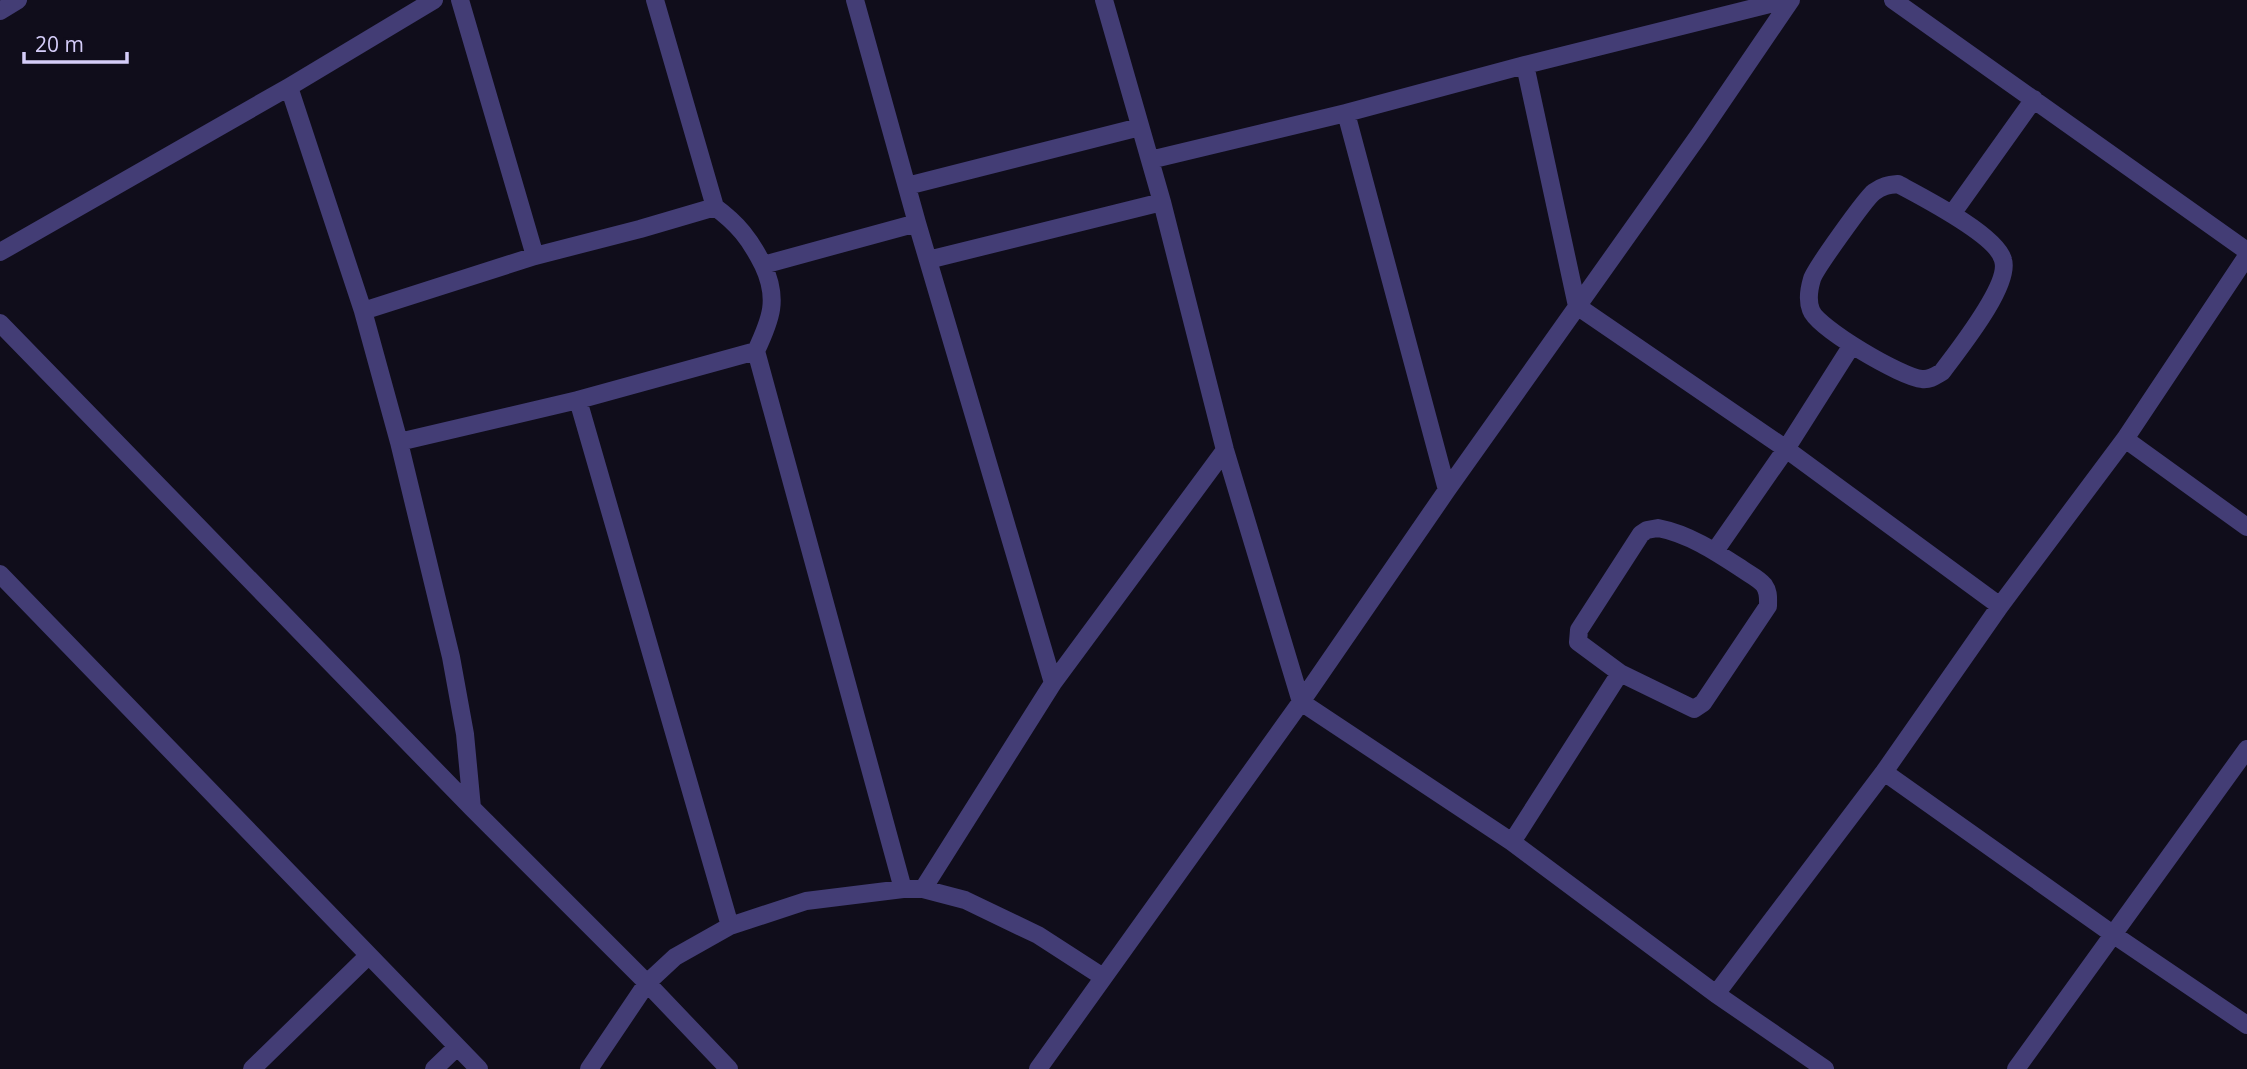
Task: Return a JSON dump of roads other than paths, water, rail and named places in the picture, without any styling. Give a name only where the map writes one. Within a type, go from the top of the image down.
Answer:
[{"type":"street","points":[[0,10],[18,0]]},
{"type":"street","points":[[0,252],[289,87],[434,0]]},
{"type":"street","points":[[460,0],[535,256]]},
{"type":"street","points":[[655,0],[715,207],[734,221],[753,244],[772,283],[773,301],[768,324],[756,351],[903,889]]},
{"type":"street","points":[[855,0],[917,223],[1054,683]]},
{"type":"street","points":[[1104,0],[1162,202],[1225,450],[1301,702],[1512,842],[1716,994],[1825,1069]]},
{"type":"street","points":[[1150,160],[1346,113],[1738,7],[1786,0]]},
{"type":"street","points":[[1038,1069],[1301,702],[1791,0]]},
{"type":"street","points":[[1716,994],[1884,772],[2000,606],[2125,439],[2247,254],[1893,0]]},
{"type":"street","points":[[1525,65],[1577,306],[1786,449],[2000,606]]},
{"type":"street","points":[[289,87],[363,311],[399,442],[451,657],[466,734],[472,808]]},
{"type":"street","points":[[1952,214],[2034,99]]},
{"type":"street","points":[[1346,113],[1447,490]]},
{"type":"street","points":[[907,186],[1140,127]]},
{"type":"street","points":[[1898,184],[1952,214],[1997,248],[2004,270],[1996,294],[1942,372],[1932,379],[1909,377],[1852,345],[1816,320],[1810,310],[1808,295],[1813,276],[1871,194],[1886,185],[1898,184]]},
{"type":"street","points":[[928,260],[1162,202]]},
{"type":"street","points":[[363,311],[535,256],[715,207]]},
{"type":"street","points":[[763,265],[917,223]]},
{"type":"street","points":[[0,323],[472,808],[648,983],[729,1069]]},
{"type":"street","points":[[1715,551],[1786,449],[1852,345]]},
{"type":"street","points":[[399,442],[578,400],[756,351]]},
{"type":"street","points":[[578,400],[730,926]]},
{"type":"street","points":[[2125,439],[2247,527]]},
{"type":"street","points":[[923,889],[1054,683],[1225,450]]},
{"type":"street","points":[[1658,528],[1673,531],[1715,551],[1766,587],[1768,606],[1703,704],[1694,709],[1620,673],[1580,645],[1579,630],[1641,534],[1647,530],[1658,528]]},
{"type":"street","points":[[0,575],[479,1069]]},
{"type":"street","points":[[1512,842],[1620,673]]},
{"type":"street","points":[[2016,1069],[2247,749]]},
{"type":"street","points":[[1884,772],[2247,1026]]},
{"type":"street","points":[[589,1069],[648,983],[675,957],[730,926],[806,901],[923,889],[965,900],[1038,934],[1103,976]]},
{"type":"street","points":[[252,1069],[369,956]]},
{"type":"street","points":[[434,1069],[457,1046]]}]
